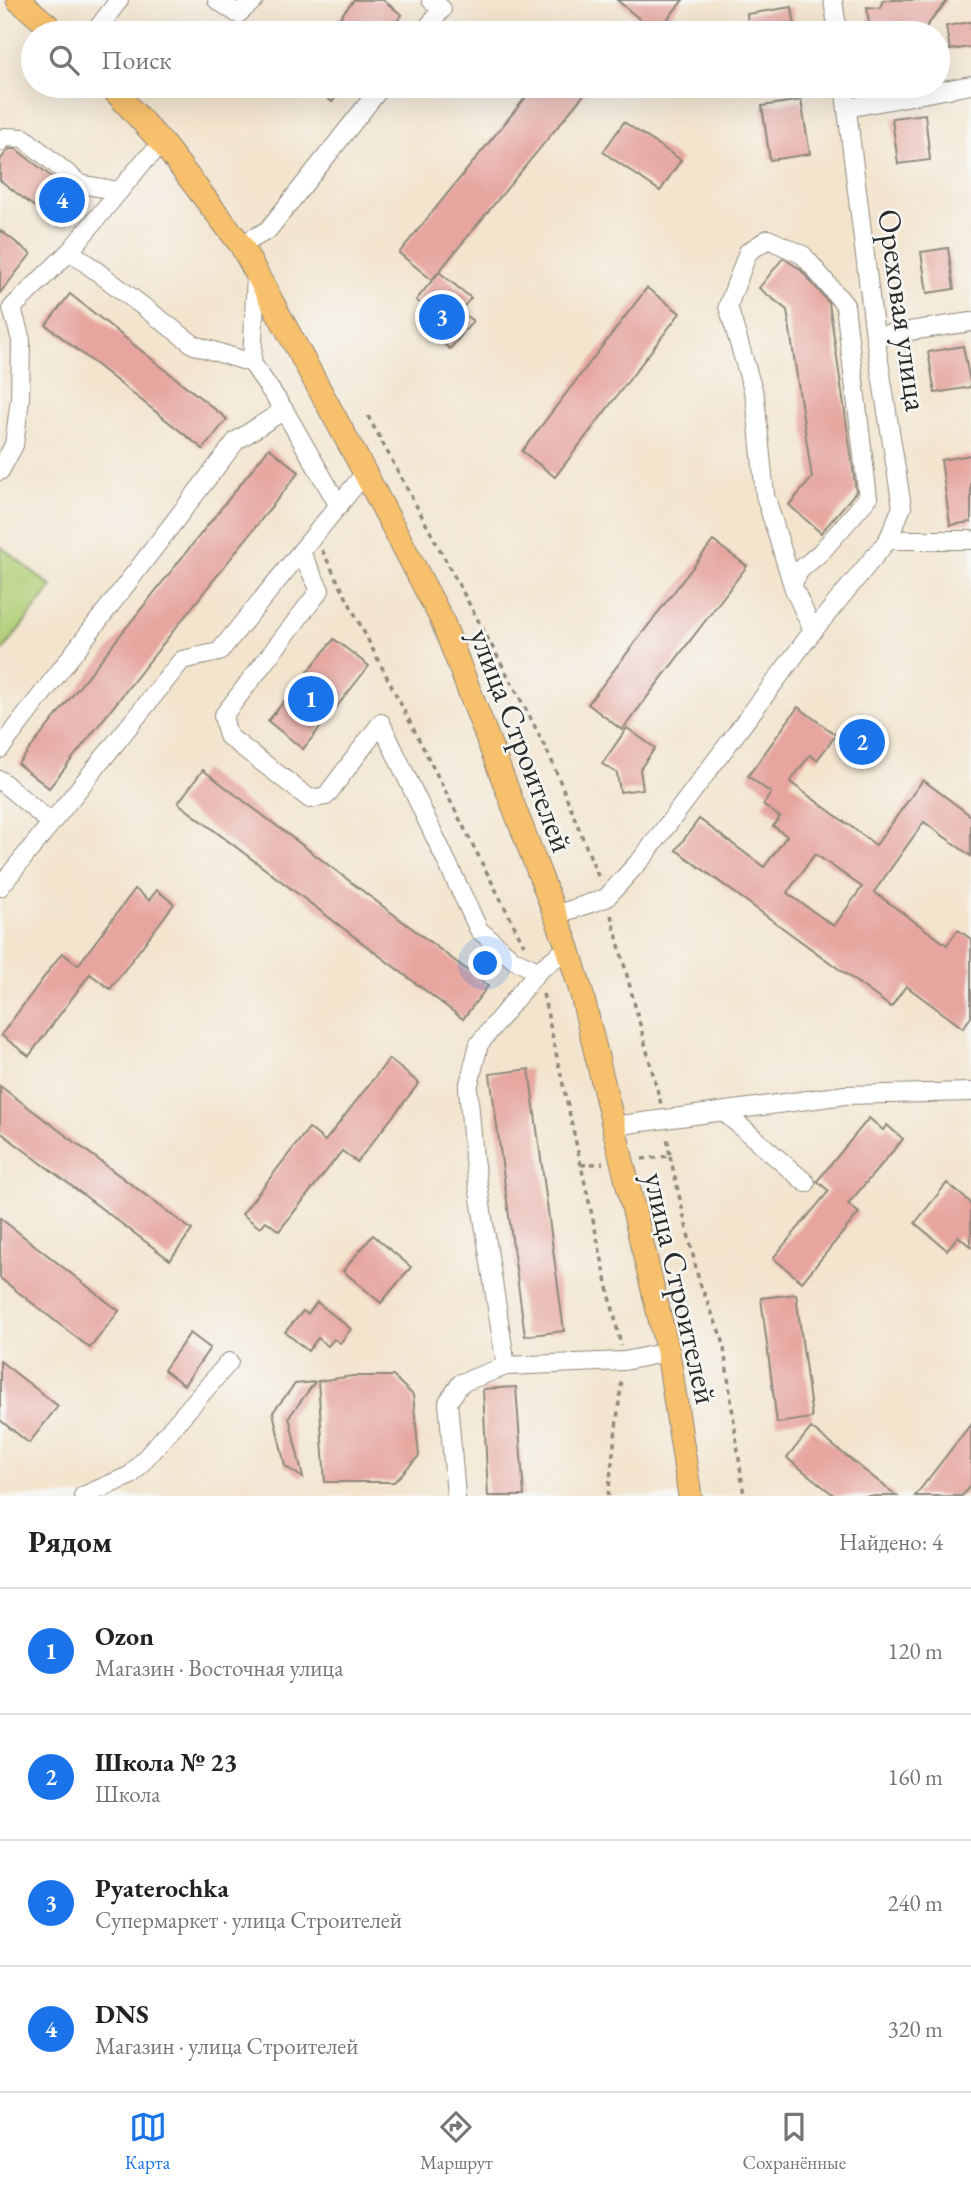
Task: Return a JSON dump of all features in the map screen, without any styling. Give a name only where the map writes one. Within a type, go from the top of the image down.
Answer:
[{"type":"main road","points":[[18,0],[43,21]]},
{"type":"main road","name":"улица Строителей","points":[[121,98],[163,144],[241,245],[442,620],[568,948],[582,995],[668,1352],[690,1496]]},
{"type":"street","points":[[103,21],[119,0]]},
{"type":"street","points":[[217,0],[238,13],[254,0]]},
{"type":"street","points":[[431,0],[442,9],[432,21]]},
{"type":"street","points":[[834,0],[837,21]]},
{"type":"street","points":[[950,89],[971,85]]},
{"type":"street","points":[[241,245],[268,230],[372,98]]},
{"type":"street","name":"Ореховая улица","points":[[606,898],[645,856],[813,631],[888,540],[902,508],[875,336],[846,98]]},
{"type":"street","points":[[847,108],[901,98]]},
{"type":"street","points":[[0,142],[5,137],[24,138],[80,184],[119,191]]},
{"type":"street","points":[[0,471],[14,446],[20,399],[21,340],[12,308],[70,251],[119,191],[163,144]]},
{"type":"street","points":[[794,581],[800,570],[821,552],[868,498],[845,305],[803,255],[768,239],[748,252],[728,306],[754,397],[765,495],[794,581],[794,590],[813,631]]},
{"type":"street","points":[[70,251],[194,345],[252,363]]},
{"type":"street","points":[[256,274],[252,363],[284,410],[339,506]]},
{"type":"street","points":[[875,336],[971,323]]},
{"type":"street","points":[[0,749],[236,441],[284,410]]},
{"type":"street","points":[[0,887],[183,660],[219,652],[365,473]]},
{"type":"street","points":[[888,540],[971,540]]},
{"type":"street","points":[[301,553],[320,590],[223,716],[228,736],[310,799],[326,796],[381,723],[479,930],[514,960],[538,971]]},
{"type":"street","points":[[0,780],[51,823]]},
{"type":"street","points":[[555,915],[606,898]]},
{"type":"street","points":[[506,1366],[474,1159],[468,1088],[479,1044],[538,971],[568,948]]},
{"type":"street","points":[[613,1126],[845,1094],[971,1092]]},
{"type":"street","points":[[724,1112],[806,1183]]},
{"type":"street","points":[[456,1496],[448,1402],[461,1383],[506,1366],[624,1361],[668,1352]]},
{"type":"street","points":[[83,1496],[131,1475],[229,1362]]},
{"type":"path","points":[[368,416],[551,759],[606,898],[665,1119],[670,1156],[699,1281],[723,1341],[744,1496]]},
{"type":"path","points":[[581,1165],[670,1156]]},
{"type":"green space","points":[[0,546],[52,587],[0,654]]},
{"type":"building","points":[[354,0],[383,0],[402,15],[397,21],[337,21]]},
{"type":"building","points":[[617,0],[683,0],[666,21],[642,21]]},
{"type":"building","points":[[883,0],[948,0],[931,21],[869,21],[867,7],[880,8]]},
{"type":"building","points":[[792,7],[794,21],[748,21],[747,14]]},
{"type":"building","points":[[971,22],[971,47],[950,50],[950,25]]},
{"type":"building","points":[[525,98],[581,98],[432,280],[399,253]]},
{"type":"building","points":[[801,100],[810,154],[770,160],[762,106]]},
{"type":"building","points":[[925,114],[930,160],[898,164],[892,118]]},
{"type":"building","points":[[624,122],[681,160],[660,191],[603,152]]},
{"type":"building","points":[[9,149],[16,149],[80,199],[59,226],[0,180],[0,160]]},
{"type":"building","points":[[0,230],[31,254],[0,293]]},
{"type":"building","points":[[948,248],[954,289],[927,293],[921,252]]},
{"type":"building","points":[[783,258],[800,269],[829,303],[851,454],[856,492],[821,533],[789,505],[812,478],[787,310],[759,288]]},
{"type":"building","points":[[439,272],[471,298],[460,311],[473,321],[450,349],[422,326],[432,313],[416,300]]},
{"type":"building","points":[[647,288],[680,313],[555,477],[522,451]]},
{"type":"building","points":[[70,294],[227,419],[203,449],[46,325]]},
{"type":"building","points":[[963,346],[971,387],[935,393],[928,352]]},
{"type":"building","points":[[269,448],[299,472],[49,788],[18,764]]},
{"type":"building","points":[[971,455],[971,522],[950,525],[941,460]]},
{"type":"building","points":[[713,541],[747,566],[622,730],[588,704]]},
{"type":"building","points":[[334,639],[369,666],[303,749],[268,721]]},
{"type":"building","points":[[798,707],[836,735],[817,760],[810,755],[790,782],[876,845],[923,780],[971,816],[971,856],[924,822],[874,892],[947,945],[958,930],[971,939],[971,1017],[963,1028],[906,986],[891,1007],[676,850],[699,819],[764,867],[787,836],[773,826],[780,817],[763,805],[771,793],[748,776]],"holes":[[[815,854],[862,887],[834,926],[787,893]]]},
{"type":"building","points":[[627,728],[655,748],[640,769],[643,789],[620,792],[617,773],[602,764]]},
{"type":"building","points":[[203,770],[488,986],[463,1019],[178,803]]},
{"type":"building","points":[[135,889],[149,900],[157,890],[174,904],[110,989],[90,974],[29,1056],[1,1035],[62,953],[78,965]]},
{"type":"building","points":[[389,1059],[419,1083],[357,1162],[342,1151],[279,1231],[266,1221],[260,1228],[242,1214],[309,1128],[325,1141]]},
{"type":"building","points":[[529,1069],[564,1331],[525,1336],[490,1074]]},
{"type":"building","points":[[0,1086],[192,1230],[170,1260],[0,1132]]},
{"type":"building","points":[[869,1118],[883,1130],[887,1125],[903,1139],[848,1204],[859,1213],[802,1282],[773,1258],[829,1191],[817,1181]]},
{"type":"building","points":[[947,1183],[971,1203],[971,1247],[958,1236],[947,1250],[915,1223]]},
{"type":"building","points":[[0,1218],[119,1311],[90,1348],[0,1278]]},
{"type":"building","points":[[373,1235],[411,1267],[381,1303],[343,1271]]},
{"type":"building","points":[[796,1294],[812,1418],[777,1423],[761,1298]]},
{"type":"building","points":[[317,1302],[351,1329],[340,1343],[334,1339],[328,1346],[318,1338],[308,1351],[285,1332],[303,1311],[308,1314]]},
{"type":"building","points":[[190,1333],[210,1348],[184,1385],[164,1370]]},
{"type":"building","points":[[0,1361],[58,1406],[29,1443],[0,1420]]},
{"type":"building","points":[[353,1376],[393,1376],[413,1395],[419,1456],[394,1482],[325,1482],[318,1381]]},
{"type":"building","points":[[315,1382],[289,1417],[303,1478],[285,1466],[273,1412],[295,1384]]},
{"type":"building","points":[[516,1387],[524,1496],[488,1496],[483,1389]]},
{"type":"building","points":[[971,1424],[971,1485],[962,1496],[915,1496]]},
{"type":"building","points":[[811,1428],[897,1496],[835,1496],[787,1458]]},
{"type":"place","name":"DNS","points":[[62,200]]},
{"type":"place","name":"Pyaterochka","points":[[442,317]]},
{"type":"place","name":"Ozon","points":[[311,699]]},
{"type":"place","name":"Школа № 23","points":[[862,742]]}]
